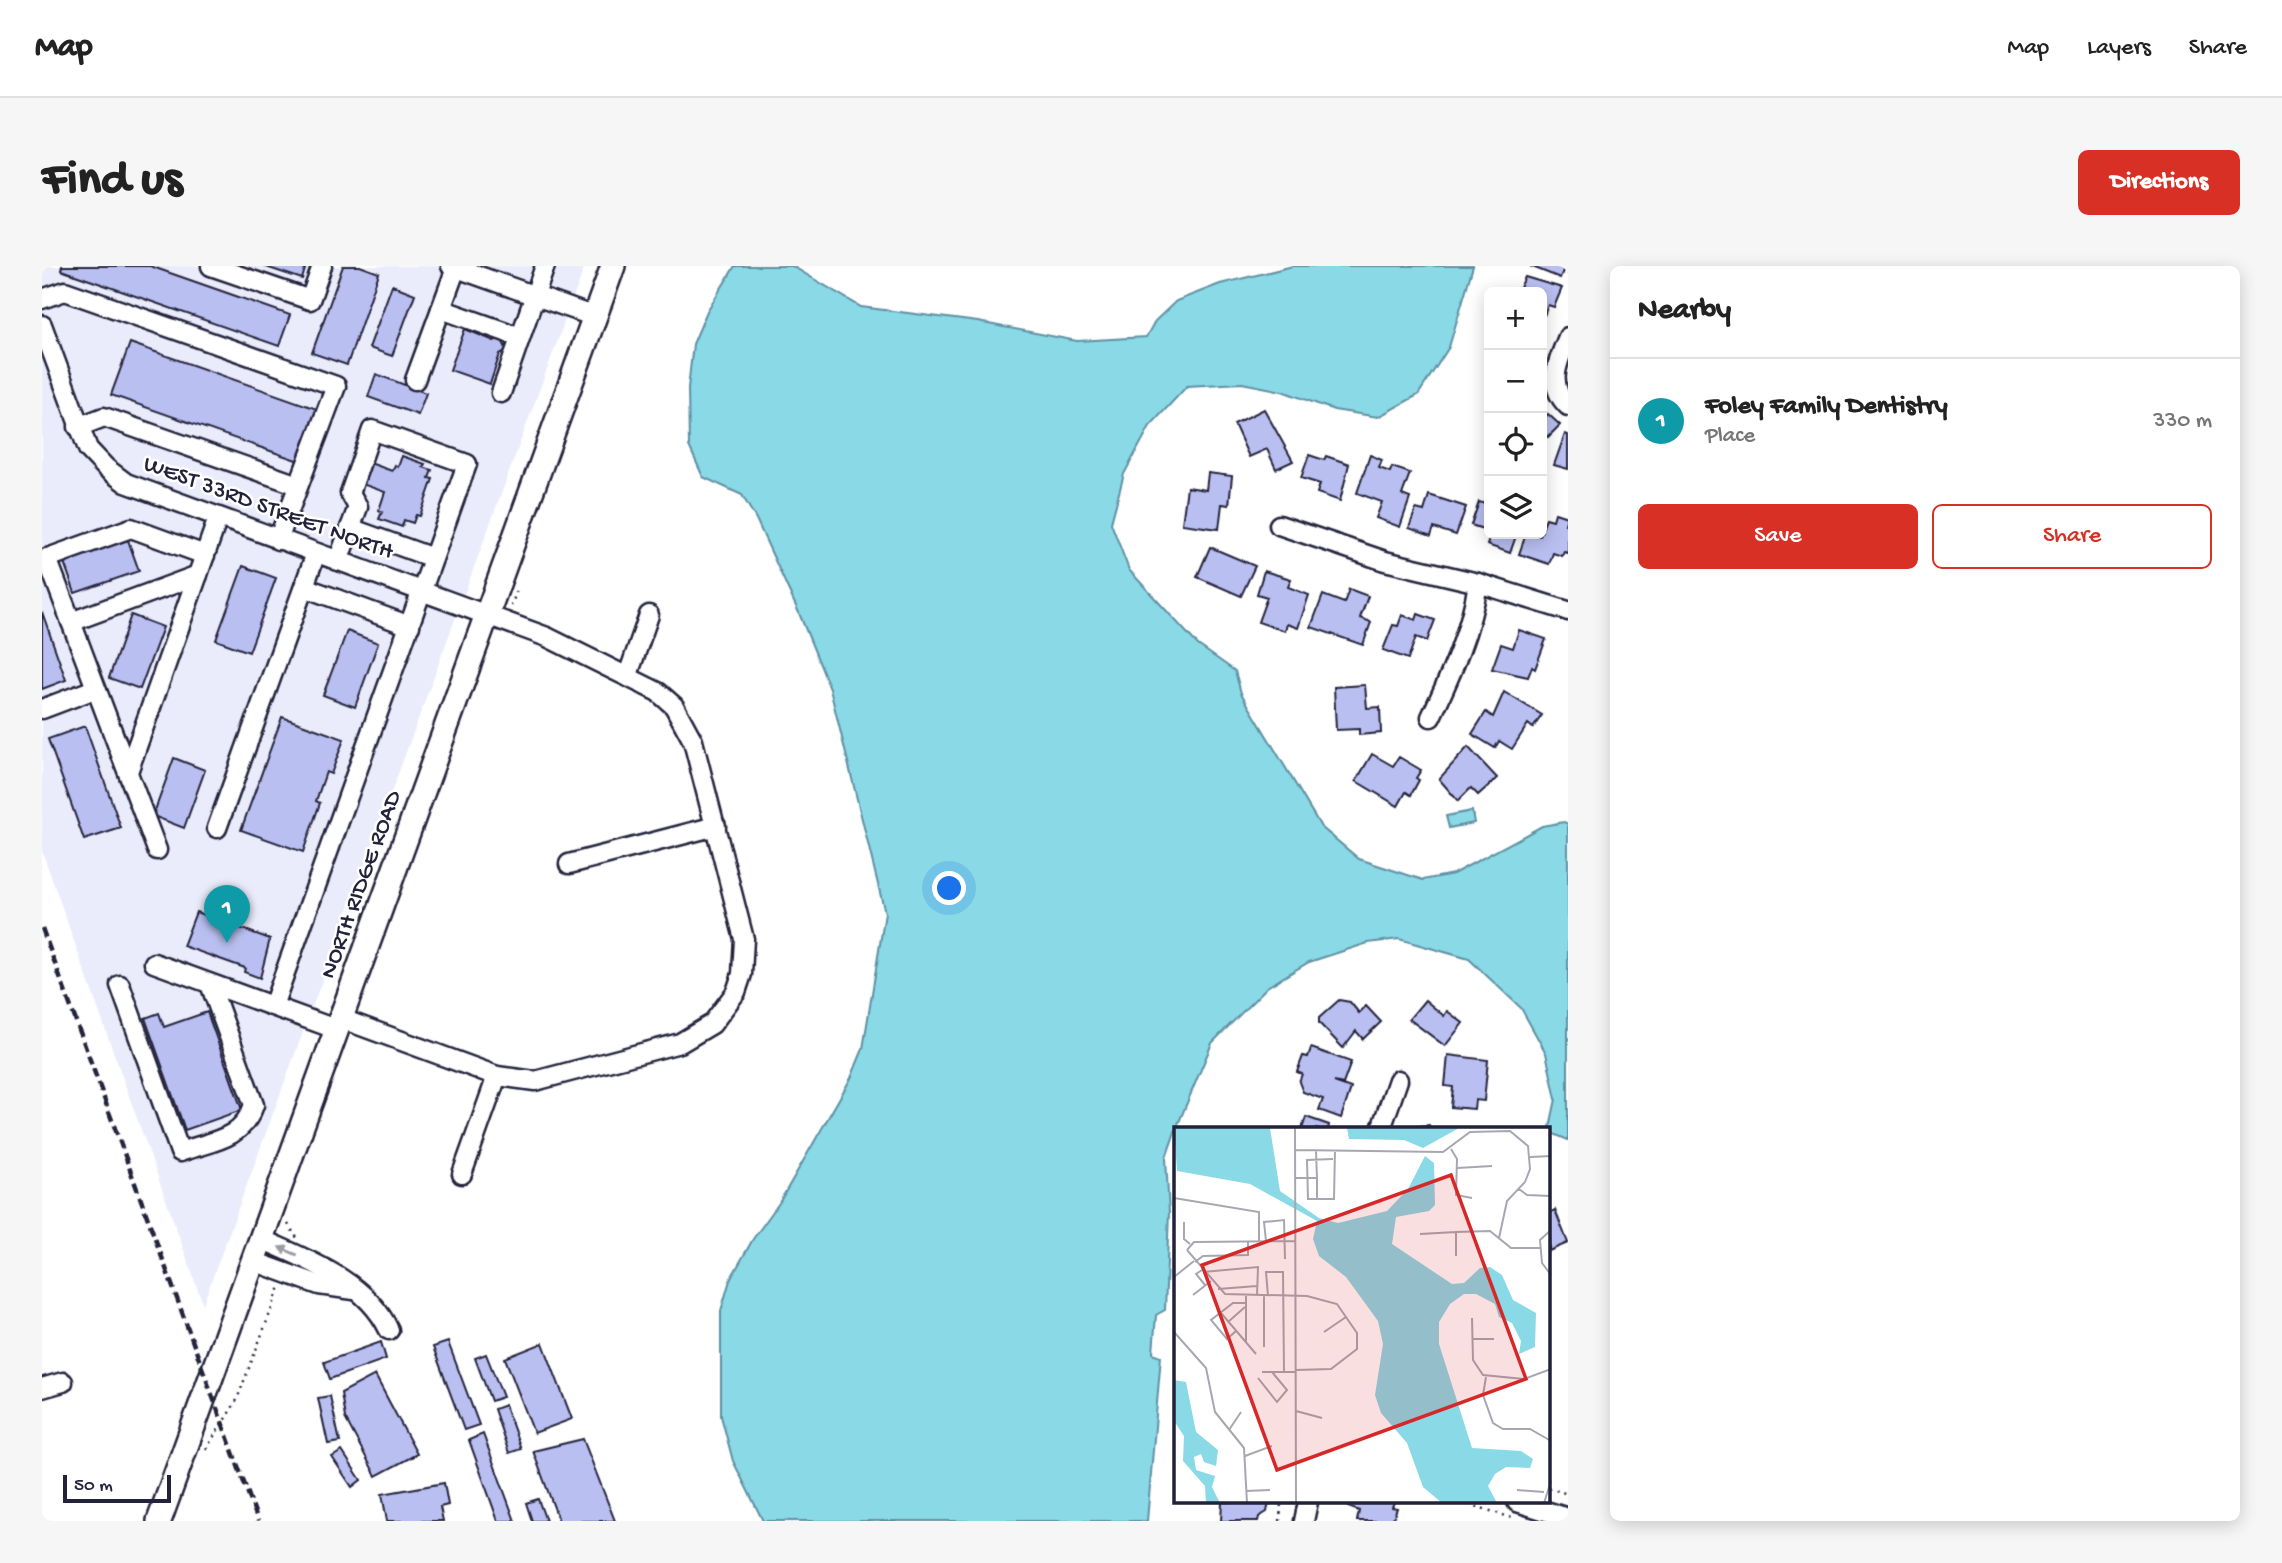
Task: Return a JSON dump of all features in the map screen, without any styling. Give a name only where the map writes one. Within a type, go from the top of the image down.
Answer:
[{"type":"main road","name":"NORTH RIDGE ROAD","points":[[159,1521],[340,1024],[496,618],[614,266]]},
{"type":"street","points":[[211,266],[310,300],[322,266]]},
{"type":"street","points":[[500,393],[545,266]]},
{"type":"street","points":[[415,380],[454,267],[595,317]]},
{"type":"street","points":[[42,299],[65,291],[336,386],[310,463],[298,485],[278,540]]},
{"type":"street","points":[[441,309],[520,337]]},
{"type":"street","name":"WEST 33RD STREET NORTH","points":[[42,325],[49,369],[89,449],[106,468],[126,483],[547,637],[659,692],[685,723],[693,741],[744,939],[742,974],[725,1010],[712,1024],[680,1043],[553,1079],[516,1080],[497,1076],[340,1024],[273,1006],[154,963]]},
{"type":"street","points":[[1568,337],[1555,371],[1559,396],[1568,406]]},
{"type":"street","points":[[78,427],[104,417],[298,485]]},
{"type":"street","points":[[273,1006],[467,464],[372,430],[350,493],[358,507],[338,561]]},
{"type":"street","points":[[157,850],[129,769],[218,518]]},
{"type":"street","points":[[1279,525],[1395,564],[1478,583],[1568,611]]},
{"type":"street","points":[[129,769],[123,768],[71,622],[45,559],[131,528],[205,555]]},
{"type":"street","points":[[350,528],[433,558]]},
{"type":"street","points":[[217,828],[316,553]]},
{"type":"street","points":[[71,622],[198,575]]},
{"type":"street","points":[[1431,717],[1458,659],[1475,607],[1478,583]]},
{"type":"street","points":[[304,587],[410,626]]},
{"type":"street","points":[[628,675],[649,615]]},
{"type":"street","points":[[42,709],[95,689]]},
{"type":"street","points":[[569,864],[716,826]]},
{"type":"street","points":[[120,985],[180,1152],[237,1132],[248,1122],[254,1105],[210,984]]},
{"type":"street","points":[[461,1174],[497,1076]]},
{"type":"street","points":[[1382,1127],[1398,1080]]},
{"type":"street","points":[[257,1250],[292,1253],[325,1267],[374,1304],[389,1330]]},
{"type":"street","points":[[257,1250],[285,1273],[354,1290]]},
{"type":"street","points":[[309,1281],[315,1263]]},
{"type":"street","points":[[42,1388],[63,1382]]},
{"type":"street","points":[[1521,1512],[1568,1518]]},
{"type":"path","points":[[496,618],[517,590]]},
{"type":"path","points":[[288,1220],[288,1227],[297,1237],[292,1253]]},
{"type":"path","points":[[205,1450],[236,1402],[285,1273]]},
{"type":"path","points":[[1550,1488],[1568,1494]]},
{"type":"path","points":[[1475,1504],[1521,1512]]},
{"type":"shaded area","points":[[42,266],[585,266],[203,1304],[42,851]]},
{"type":"water","points":[[735,266],[792,266],[861,307],[978,322],[1077,341],[1146,337],[1155,321],[1176,301],[1220,284],[1293,266],[1473,266],[1449,347],[1418,395],[1378,417],[1334,410],[1282,391],[1242,383],[1187,386],[1150,426],[1124,474],[1111,523],[1129,570],[1198,645],[1235,671],[1241,693],[1321,827],[1359,859],[1423,880],[1453,874],[1542,826],[1564,822],[1568,824],[1568,1140],[1550,1132],[1556,1099],[1546,1053],[1521,1008],[1469,959],[1399,939],[1368,943],[1309,962],[1267,987],[1212,1043],[1177,1127],[1174,1127],[1166,1158],[1169,1213],[1165,1310],[1156,1315],[1153,1353],[1161,1356],[1147,1521],[763,1521],[733,1461],[721,1416],[721,1311],[730,1280],[753,1239],[779,1203],[851,1078],[863,1049],[885,913],[830,689],[799,613],[756,519],[742,495],[703,477],[689,446],[688,388],[693,344],[707,311]]},
{"type":"water","points":[[1472,811],[1474,823],[1449,828],[1446,816]]},
{"type":"building","points":[[62,266],[150,266],[290,315],[279,346],[61,270]]},
{"type":"building","points":[[263,266],[306,266],[302,279]]},
{"type":"building","points":[[343,266],[360,266],[379,273],[347,365],[312,353]]},
{"type":"building","points":[[1530,266],[1565,266],[1560,278]]},
{"type":"building","points":[[1525,277],[1562,288],[1554,307],[1548,305],[1547,308],[1547,287],[1520,287]]},
{"type":"building","points":[[392,285],[415,294],[392,356],[369,348]]},
{"type":"building","points":[[465,329],[494,341],[501,338],[507,350],[500,354],[490,384],[450,370]]},
{"type":"building","points":[[130,343],[317,409],[299,461],[111,395]]},
{"type":"building","points":[[376,374],[426,393],[418,415],[368,397]]},
{"type":"building","points":[[1264,409],[1293,461],[1276,469],[1267,449],[1249,457],[1234,424]]},
{"type":"building","points":[[1547,415],[1560,425],[1548,437],[1547,436]]},
{"type":"building","points":[[1565,434],[1568,435],[1568,469],[1554,465]]},
{"type":"building","points":[[1309,455],[1324,460],[1326,456],[1349,464],[1340,501],[1317,493],[1320,484],[1301,478]]},
{"type":"building","points":[[1370,455],[1382,460],[1379,468],[1390,472],[1392,467],[1410,473],[1402,495],[1410,498],[1400,527],[1376,518],[1382,502],[1357,493]]},
{"type":"building","points":[[402,456],[425,464],[423,467],[432,470],[429,478],[433,479],[420,516],[416,515],[413,523],[404,520],[402,527],[379,519],[385,492],[362,484],[370,463],[392,471],[395,465],[398,467]]},
{"type":"building","points":[[1208,473],[1232,476],[1229,505],[1222,504],[1219,529],[1182,524],[1187,487],[1206,490]]},
{"type":"building","points":[[1429,495],[1466,507],[1456,535],[1434,528],[1431,536],[1409,528],[1416,509],[1424,511]]},
{"type":"building","points":[[1479,502],[1484,504],[1484,529],[1471,525]]},
{"type":"building","points":[[1555,513],[1567,517],[1565,524],[1568,525],[1568,553],[1564,552],[1562,556],[1553,553],[1549,564],[1519,554],[1524,539],[1547,539],[1547,518],[1553,520]]},
{"type":"building","points":[[1489,539],[1515,539],[1510,553],[1487,545]]},
{"type":"building","points":[[128,540],[139,571],[75,593],[64,562]]},
{"type":"building","points":[[1210,547],[1255,566],[1241,596],[1197,577]]},
{"type":"building","points":[[243,566],[276,578],[249,652],[216,640]]},
{"type":"building","points":[[1264,571],[1291,579],[1288,587],[1309,595],[1298,628],[1287,624],[1285,631],[1258,622],[1267,597],[1257,594]]},
{"type":"building","points":[[1349,589],[1368,596],[1360,618],[1371,622],[1363,645],[1311,627],[1323,595],[1344,603]]},
{"type":"building","points":[[42,612],[66,680],[42,689]]},
{"type":"building","points":[[1418,614],[1435,620],[1427,641],[1416,637],[1408,659],[1383,650],[1393,625],[1398,626],[1402,615],[1416,620]]},
{"type":"building","points":[[131,615],[163,627],[140,689],[109,678]]},
{"type":"building","points":[[1519,630],[1546,639],[1535,669],[1532,667],[1528,677],[1492,669],[1501,644],[1513,648]]},
{"type":"building","points":[[347,631],[378,643],[355,707],[323,695]]},
{"type":"building","points":[[1365,685],[1367,708],[1380,707],[1381,733],[1359,735],[1359,729],[1336,730],[1334,687]]},
{"type":"building","points":[[1504,692],[1542,715],[1533,728],[1528,724],[1512,749],[1499,741],[1495,748],[1472,734],[1486,712],[1493,717]]},
{"type":"building","points":[[282,717],[344,739],[331,774],[326,772],[316,801],[320,803],[303,852],[241,830]]},
{"type":"building","points":[[85,726],[121,828],[84,840],[48,739]]},
{"type":"building","points":[[1468,747],[1497,778],[1478,795],[1471,788],[1458,801],[1439,779]]},
{"type":"building","points":[[1372,754],[1393,766],[1399,757],[1421,770],[1411,795],[1406,792],[1398,806],[1356,781]]},
{"type":"building","points":[[174,758],[205,770],[184,828],[153,816]]},
{"type":"building","points":[[196,912],[270,939],[260,978],[244,972],[245,968],[183,946]]},
{"type":"building","points":[[1339,1000],[1350,1002],[1359,1013],[1366,1006],[1381,1022],[1363,1039],[1356,1031],[1343,1048],[1319,1023],[1319,1018]]},
{"type":"building","points":[[1425,1000],[1444,1016],[1447,1011],[1463,1023],[1445,1046],[1409,1019]]},
{"type":"building","points":[[207,1012],[242,1110],[185,1130],[145,1018],[159,1013],[164,1027]]},
{"type":"building","points":[[1311,1048],[1351,1062],[1343,1084],[1334,1082],[1351,1088],[1341,1118],[1319,1110],[1323,1099],[1303,1092],[1299,1082],[1302,1074],[1297,1072],[1303,1056],[1308,1057]]},
{"type":"building","points":[[1448,1055],[1488,1060],[1484,1101],[1475,1100],[1474,1109],[1451,1107],[1453,1087],[1445,1086]]},
{"type":"building","points":[[1306,1117],[1329,1125],[1328,1127],[1303,1127]]},
{"type":"building","points":[[1555,1210],[1568,1243],[1550,1251],[1550,1212]]},
{"type":"building","points":[[381,1342],[386,1359],[330,1379],[324,1362]]},
{"type":"building","points":[[448,1342],[479,1425],[464,1430],[433,1347]]},
{"type":"building","points":[[543,1343],[572,1419],[534,1433],[505,1358]]},
{"type":"building","points":[[486,1354],[503,1397],[491,1401],[475,1358]]},
{"type":"building","points":[[375,1375],[417,1454],[376,1476],[345,1418],[341,1393]]},
{"type":"building","points":[[330,1396],[340,1442],[328,1444],[318,1398]]},
{"type":"building","points":[[505,1405],[521,1449],[509,1453],[494,1409]]},
{"type":"building","points":[[483,1434],[515,1521],[498,1521],[469,1440]]},
{"type":"building","points":[[583,1439],[615,1521],[559,1521],[533,1451]]},
{"type":"building","points":[[342,1451],[361,1480],[352,1487],[332,1457]]},
{"type":"building","points":[[444,1483],[448,1505],[440,1507],[443,1521],[387,1521],[382,1494]]},
{"type":"building","points":[[538,1499],[546,1521],[532,1521],[526,1503]]},
{"type":"building","points":[[1222,1504],[1269,1504],[1267,1512],[1259,1517],[1258,1521],[1221,1521]]},
{"type":"building","points":[[1349,1504],[1393,1504],[1392,1507],[1397,1508],[1392,1521],[1357,1521],[1359,1511],[1348,1507]]},
{"type":"railway","points":[[42,928],[258,1521]]},
{"type":"place","name":"Foley Family Dentistry","points":[[227,943]]}]
